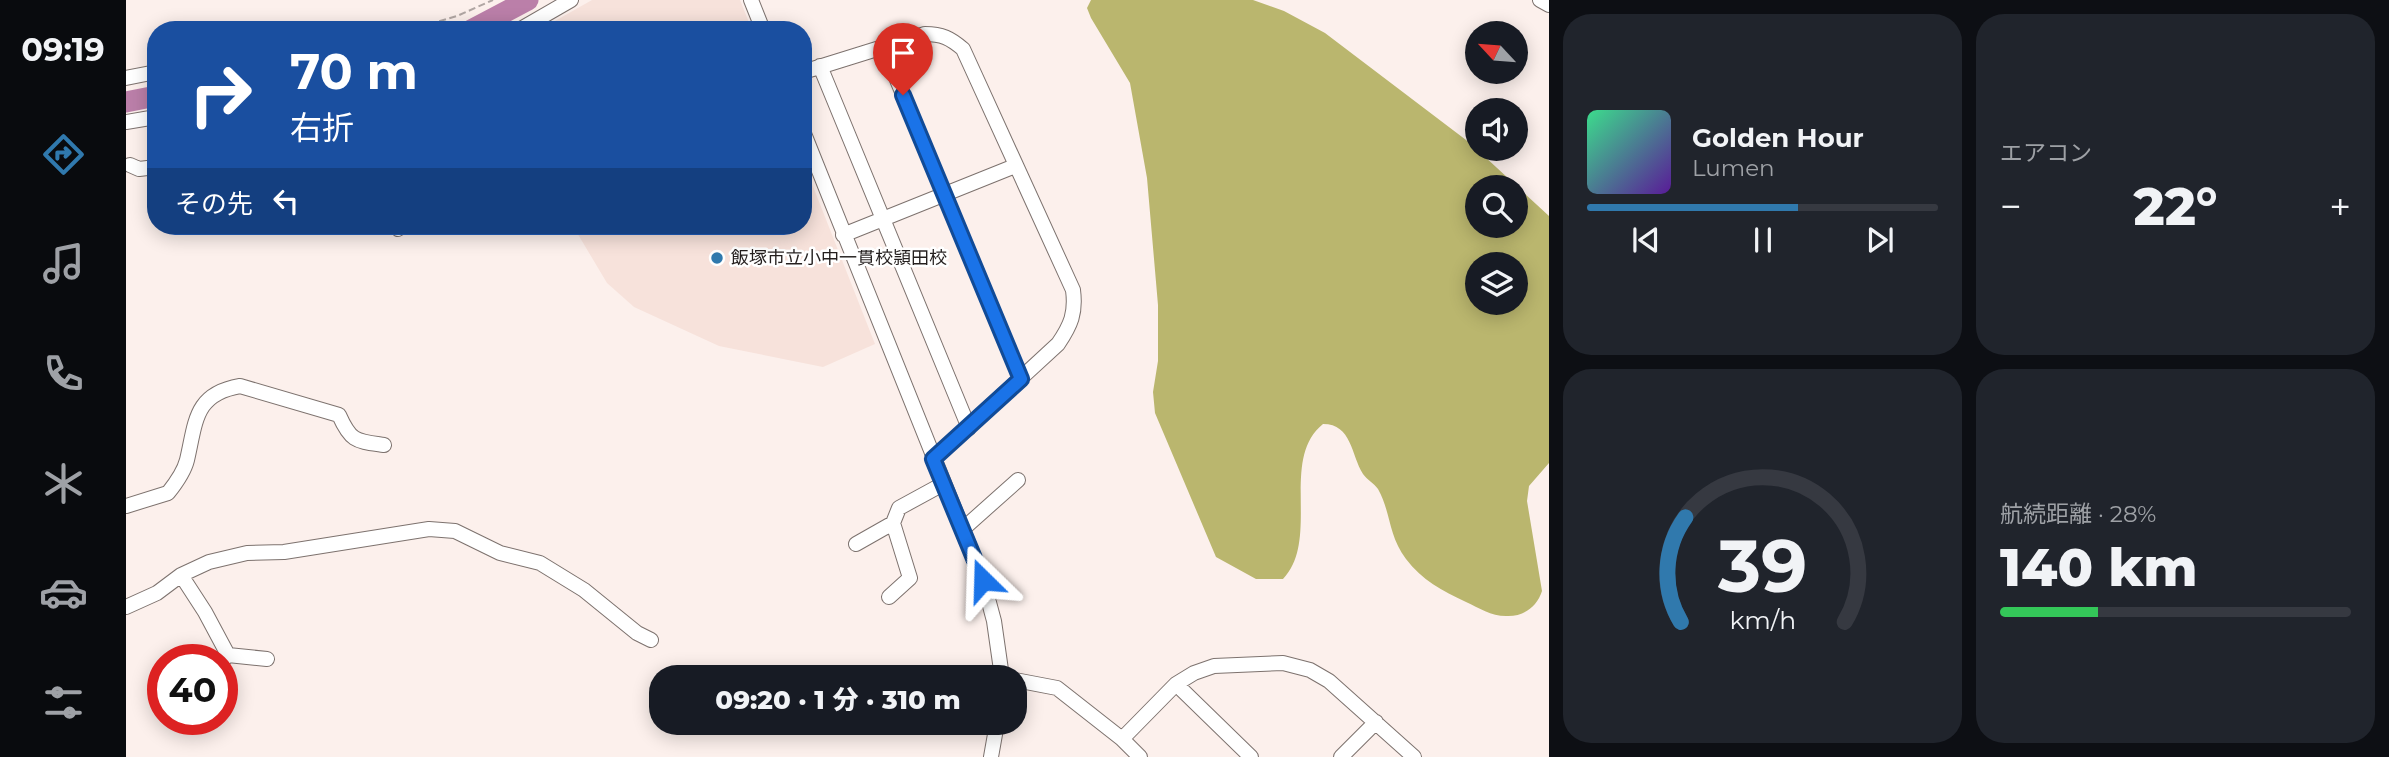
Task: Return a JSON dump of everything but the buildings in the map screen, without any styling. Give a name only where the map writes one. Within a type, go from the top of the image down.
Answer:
[{"type":"street","points":[[535,21],[571,0]]},
{"type":"street","points":[[751,0],[759,21]]},
{"type":"street","points":[[1540,0],[1549,5]]},
{"type":"street","points":[[812,69],[925,34],[939,34],[951,38],[963,49],[1073,290],[1075,303],[1070,326],[1058,344],[933,459]]},
{"type":"street","points":[[883,46],[1021,379]]},
{"type":"street","points":[[820,66],[969,428]]},
{"type":"street","points":[[126,78],[147,74]]},
{"type":"street","points":[[126,122],[147,118]]},
{"type":"street","points":[[812,154],[989,596],[1000,665]]},
{"type":"street","points":[[127,164],[139,169],[147,168]]},
{"type":"street","points":[[844,235],[1016,166]]},
{"type":"street","points":[[126,506],[168,494],[186,463],[199,411],[210,397],[225,389],[240,386],[339,415],[349,436],[358,441],[384,445]]},
{"type":"street","points":[[963,529],[1018,480]]},
{"type":"street","points":[[856,544],[893,523],[899,508],[943,484]]},
{"type":"street","points":[[888,597],[910,578],[893,523]]},
{"type":"street","points":[[126,607],[157,593],[181,575],[209,562],[247,553],[284,552],[429,529],[455,531],[500,553],[540,563],[584,590],[637,633],[651,640]]},
{"type":"street","points":[[181,575],[205,612],[219,644]]},
{"type":"street","points":[[238,658],[267,659]]},
{"type":"street","points":[[1122,739],[1176,684],[1214,666],[1283,663],[1310,670],[1329,681],[1414,757]]},
{"type":"street","points":[[1027,682],[1057,688],[1122,739],[1140,757]]},
{"type":"street","points":[[1176,684],[1251,757]]},
{"type":"street","points":[[1341,757],[1376,722]]},
{"type":"street","points":[[991,757],[995,735]]},
{"type":"path","points":[[440,21],[493,0]]},
{"type":"shaded area","points":[[592,0],[740,0],[748,21],[555,21]]},
{"type":"shaded area","points":[[1091,0],[1253,0],[1284,11],[1325,33],[1465,139],[1465,161],[1489,161],[1505,175],[1465,175],[1465,238],[1528,238],[1528,197],[1549,216],[1549,463],[1529,486],[1527,501],[1542,591],[1537,602],[1528,610],[1512,616],[1490,613],[1441,589],[1419,573],[1400,550],[1378,489],[1363,474],[1345,435],[1333,425],[1323,424],[1310,439],[1304,457],[1299,543],[1294,562],[1283,579],[1256,579],[1216,557],[1155,413],[1153,392],[1158,361],[1158,305],[1147,178],[1130,83],[1087,8]]},
{"type":"shaded area","name":"飯塚市立小中一貫校頴田校","points":[[812,184],[875,344],[823,367],[719,346],[634,307],[607,283],[578,235],[812,235]]},
{"type":"waterway","points":[[488,21],[528,0]]},
{"type":"waterway","points":[[126,102],[147,98]]},
{"type":"place","name":"飯塚市立小中一貫校頴田校","points":[[717,258]]},
{"type":"route","points":[[903,95],[1021,379],[933,459],[983,580]]}]
